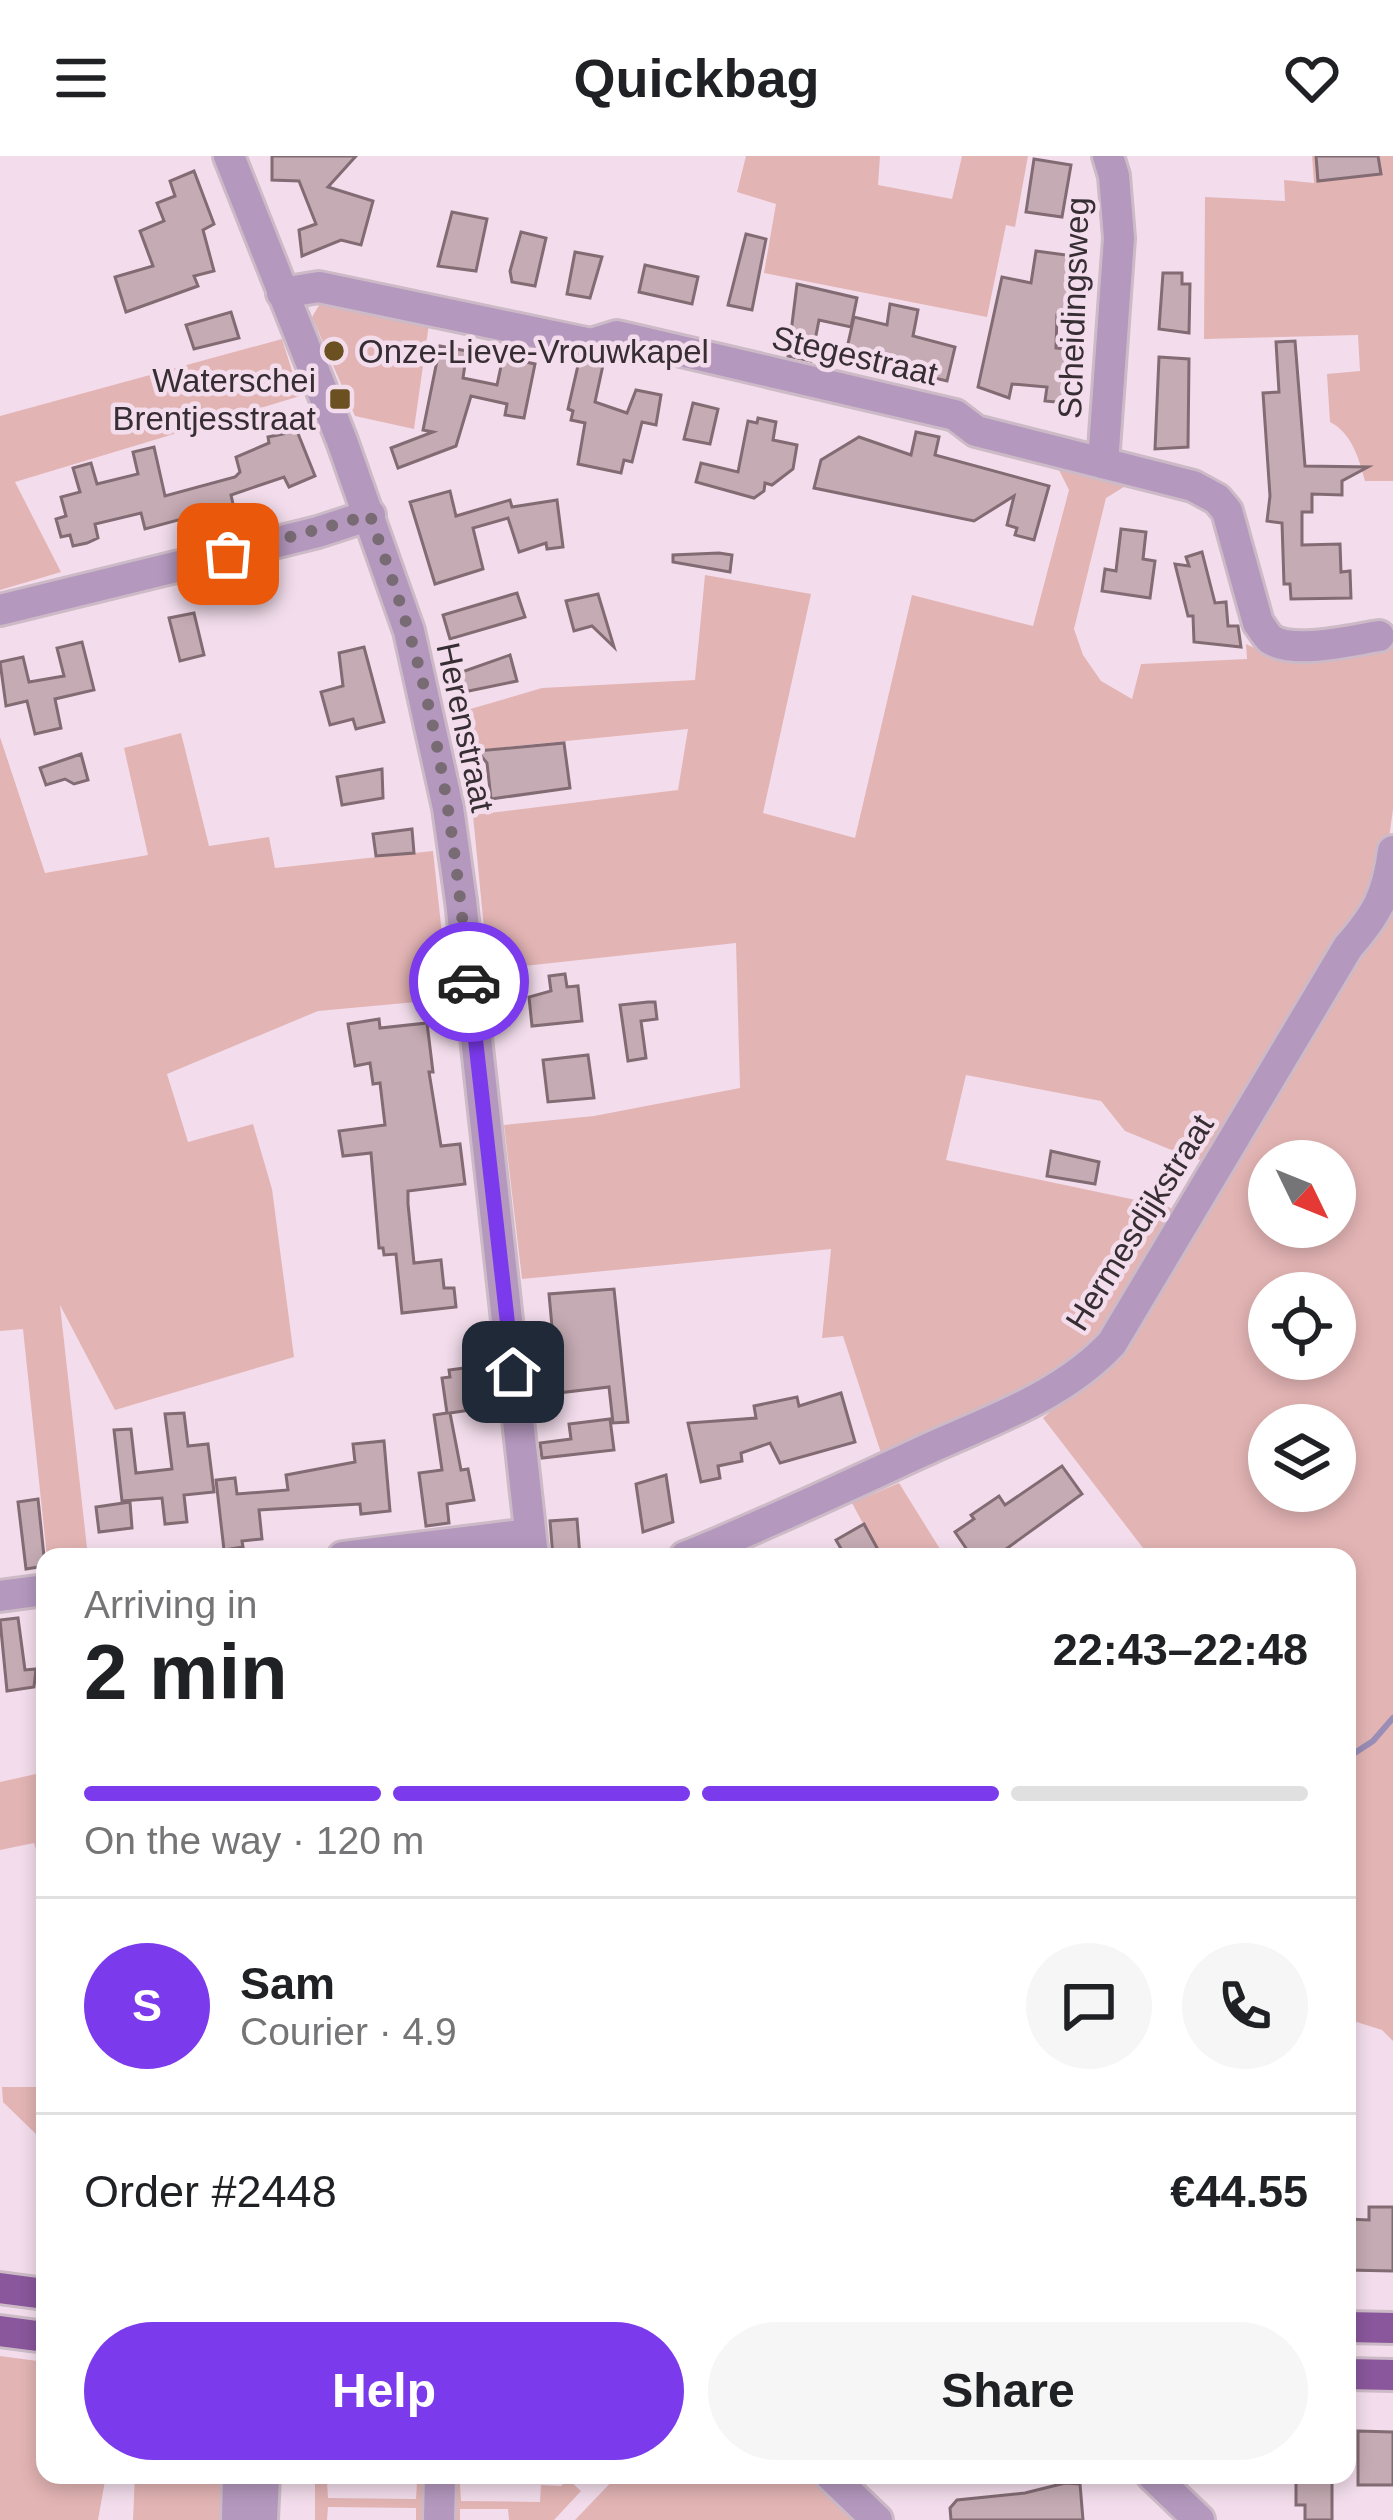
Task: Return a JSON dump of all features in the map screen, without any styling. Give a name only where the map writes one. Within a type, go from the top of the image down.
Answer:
[{"type":"main road","points":[[0,2288],[36,2293]]},
{"type":"main road","points":[[1356,2327],[1393,2328]]},
{"type":"main road","points":[[0,2331],[36,2336]]},
{"type":"main road","points":[[1356,2374],[1393,2374]]},
{"type":"street","name":"Herenstraat","points":[[229,156],[370,515],[409,631],[448,808],[531,1546]]},
{"type":"street","name":"Scheidingsweg","points":[[1103,463],[1119,238],[1108,156]]},
{"type":"street","name":"Stegestraat","points":[[282,293],[319,286],[591,344],[616,336],[956,415],[976,431],[1193,486],[1217,499],[1234,526],[1258,623],[1269,639],[1314,645],[1378,636]]},
{"type":"street","points":[[0,610],[370,515]]},
{"type":"street","name":"Hermesdijkstraat","points":[[708,1548],[1018,1408],[1087,1370],[1137,1303],[1348,947],[1376,915],[1388,884],[1393,851]]},
{"type":"street","points":[[495,1548],[531,1546]]},
{"type":"street","points":[[0,1596],[36,1591]]},
{"type":"street","points":[[237,2520],[238,2484]]},
{"type":"street","points":[[262,2520],[264,2484]]},
{"type":"street","points":[[439,2520],[440,2484]]},
{"type":"street","points":[[839,2484],[877,2520]]},
{"type":"street","points":[[1161,2484],[1199,2520]]},
{"type":"shaded area","points":[[746,156],[880,156],[878,185],[952,199],[962,156],[1028,156],[1015,227],[1006,225],[987,317],[764,273],[776,204],[737,192]]},
{"type":"shaded area","points":[[1312,156],[1393,156],[1393,481],[1365,481],[1349,440],[1330,422],[1327,374],[1360,371],[1358,335],[1204,339],[1205,197],[1285,201],[1284,180],[1314,183]]},
{"type":"shaded area","points":[[321,302],[429,324],[414,429],[355,416],[312,317]]},
{"type":"shaded area","points":[[282,339],[300,396],[15,482],[61,572],[0,590],[0,416]]},
{"type":"shaded area","points":[[1058,468],[1127,485],[1106,498],[1074,629],[1083,655],[1101,681],[1132,699],[1141,664],[1247,659],[1246,644],[1271,656],[1393,642],[1393,809],[1383,882],[1214,1158],[1196,1160],[1125,1131],[1101,1101],[966,1075],[946,1160],[1169,1207],[1180,1217],[1094,1354],[889,1459],[881,1453],[843,1336],[822,1338],[831,1249],[522,1279],[504,1125],[594,1116],[740,1088],[736,943],[488,970],[473,815],[678,790],[688,729],[456,752],[450,715],[542,688],[695,680],[705,575],[811,594],[763,813],[855,838],[912,595],[1033,626],[1069,490]]},
{"type":"shaded area","points":[[181,733],[209,846],[269,837],[275,868],[433,851],[449,999],[318,1011],[167,1074],[188,1142],[253,1124],[272,1189],[294,1357],[115,1410],[60,1305],[87,1548],[46,1548],[23,1329],[0,1331],[0,737],[45,873],[148,855],[124,748]]},
{"type":"shaded area","points":[[1393,908],[1393,2041],[1382,2030],[1356,2022],[1356,1548],[1143,1548],[1043,1418],[1100,1369],[1346,963]]},
{"type":"shaded area","points":[[899,1483],[939,1548],[876,1548],[852,1503]]},
{"type":"shaded area","points":[[36,1774],[36,1849],[34,1843],[0,1850],[0,1782]]},
{"type":"shaded area","points":[[2,2087],[36,2087],[36,2134],[3,2102]]},
{"type":"shaded area","points":[[0,2356],[36,2361],[36,2484],[104,2484],[98,2520],[0,2520]]},
{"type":"shaded area","points":[[135,2484],[230,2484],[229,2520],[133,2520]]},
{"type":"shaded area","points":[[315,2484],[327,2484],[328,2498],[416,2499],[417,2484],[429,2484],[428,2520],[416,2520],[416,2508],[328,2507],[327,2520],[315,2520]]},
{"type":"shaded area","points":[[448,2484],[460,2484],[461,2501],[540,2502],[541,2485],[573,2484],[581,2491],[554,2520],[509,2520],[508,2509],[460,2509],[460,2520],[448,2520]]},
{"type":"shaded area","points":[[609,2484],[831,2484],[865,2520],[575,2520]]},
{"type":"building","points":[[272,156],[356,156],[328,187],[373,201],[361,245],[341,240],[302,256],[299,230],[316,224],[299,181],[272,180]]},
{"type":"building","points":[[1316,156],[1378,156],[1381,174],[1318,181]]},
{"type":"building","points":[[1034,159],[1071,165],[1062,217],[1026,212]]},
{"type":"building","points":[[194,171],[214,224],[203,230],[214,271],[194,276],[198,286],[126,312],[115,277],[153,266],[140,231],[164,221],[157,203],[175,196],[170,181]]},
{"type":"building","points":[[452,212],[487,219],[476,271],[438,266]]},
{"type":"building","points":[[521,232],[546,238],[535,286],[512,282],[510,271]]},
{"type":"building","points":[[746,234],[766,239],[752,310],[728,305]]},
{"type":"building","points":[[1036,251],[1081,257],[1075,317],[1057,315],[1056,348],[1073,350],[1067,403],[1045,401],[1047,387],[1012,384],[1009,398],[978,387],[1002,277],[1031,283]]},
{"type":"building","points":[[575,252],[602,257],[590,298],[567,294]]},
{"type":"building","points":[[645,265],[698,277],[692,304],[639,292]]},
{"type":"building","points":[[1163,273],[1182,273],[1182,284],[1190,284],[1189,333],[1159,329]]},
{"type":"building","points":[[797,284],[857,298],[851,327],[819,320],[811,361],[788,356]]},
{"type":"building","points":[[890,304],[918,310],[913,336],[955,347],[947,381],[845,357],[854,317],[887,325]]},
{"type":"building","points":[[231,312],[239,338],[194,349],[186,325]]},
{"type":"building","points":[[1295,341],[1305,466],[1368,467],[1342,481],[1342,495],[1312,494],[1312,512],[1302,512],[1302,545],[1340,544],[1341,572],[1350,571],[1351,598],[1291,599],[1290,584],[1284,584],[1282,523],[1267,521],[1270,496],[1263,393],[1279,392],[1276,342]]},
{"type":"building","points":[[440,346],[467,351],[463,378],[497,385],[503,357],[535,364],[524,418],[505,415],[507,404],[471,396],[456,446],[398,468],[391,448],[433,432],[423,430]]},
{"type":"building","points":[[1159,357],[1189,359],[1188,447],[1155,449]]},
{"type":"building","points":[[579,361],[603,365],[595,402],[627,413],[636,390],[661,395],[656,425],[642,422],[632,462],[624,460],[621,473],[578,464],[585,423],[571,420],[573,411],[568,409]]},
{"type":"building","points":[[693,403],[718,409],[710,444],[684,439]]},
{"type":"building","points":[[758,418],[776,422],[773,440],[797,445],[793,469],[772,485],[765,483],[764,491],[754,498],[696,482],[701,463],[738,472],[748,421],[757,423]]},
{"type":"building","points":[[297,431],[315,476],[289,487],[284,477],[231,495],[233,504],[221,507],[223,515],[191,524],[189,517],[145,529],[141,513],[95,524],[98,538],[87,543],[73,546],[70,535],[61,537],[56,519],[66,516],[61,497],[80,492],[73,468],[91,463],[97,484],[138,474],[133,452],[154,447],[165,496],[235,477],[240,472],[236,457],[269,443],[268,437]]},
{"type":"building","points":[[916,432],[939,437],[935,455],[1049,486],[1034,540],[1015,535],[1017,528],[1007,525],[1014,496],[974,521],[814,488],[821,460],[859,437],[911,455]]},
{"type":"building","points":[[450,491],[456,516],[510,500],[512,507],[557,500],[563,547],[547,549],[546,543],[519,552],[508,518],[473,528],[483,569],[435,584],[410,502]]},
{"type":"building","points":[[1121,529],[1146,532],[1143,559],[1155,561],[1150,598],[1102,591],[1105,569],[1116,571]]},
{"type":"building","points":[[1202,552],[1215,603],[1226,602],[1228,626],[1238,626],[1241,647],[1194,642],[1193,616],[1188,616],[1175,564],[1189,566],[1186,557]]},
{"type":"building","points":[[673,555],[732,555],[730,572],[673,562]]},
{"type":"building","points":[[517,593],[525,617],[450,639],[443,615]]},
{"type":"building","points":[[598,594],[614,647],[592,626],[574,631],[566,601]]},
{"type":"building","points":[[194,613],[204,655],[180,661],[169,618]]},
{"type":"building","points":[[82,642],[94,690],[55,699],[61,728],[35,734],[27,701],[6,706],[0,662],[23,657],[29,682],[64,676],[57,648]]},
{"type":"building","points":[[364,647],[384,722],[356,729],[353,719],[330,725],[321,692],[343,686],[339,653]]},
{"type":"building","points":[[510,655],[517,681],[464,692],[459,673]]},
{"type":"building","points":[[564,743],[570,788],[491,799],[487,763],[477,751]]},
{"type":"building","points":[[81,754],[88,780],[74,784],[65,779],[46,785],[40,768]]},
{"type":"building","points":[[382,769],[383,798],[342,805],[337,777]]},
{"type":"building","points":[[412,829],[414,853],[376,856],[373,834]]},
{"type":"building","points":[[565,974],[567,987],[578,986],[582,1021],[532,1026],[529,997],[551,991],[549,976]]},
{"type":"building","points":[[655,1002],[657,1019],[641,1021],[646,1058],[628,1061],[620,1005]]},
{"type":"building","points":[[379,1019],[380,1028],[427,1023],[441,1146],[460,1144],[465,1184],[408,1191],[414,1263],[441,1260],[444,1288],[454,1288],[456,1307],[402,1313],[396,1254],[384,1255],[379,1248],[371,1153],[343,1156],[339,1131],[385,1125],[380,1083],[373,1084],[370,1063],[355,1066],[348,1024]]},
{"type":"building","points":[[588,1055],[594,1098],[548,1102],[543,1060]]},
{"type":"building","points":[[1051,1151],[1099,1162],[1095,1184],[1047,1176]]},
{"type":"building","points":[[614,1289],[628,1422],[613,1423],[609,1387],[558,1393],[549,1294]]},
{"type":"building","points":[[472,1367],[477,1409],[450,1413],[461,1470],[468,1469],[474,1500],[447,1504],[449,1523],[426,1526],[419,1473],[442,1470],[434,1415],[447,1413],[442,1378],[450,1377],[449,1370]]},
{"type":"building","points":[[841,1393],[855,1442],[780,1463],[770,1443],[741,1453],[742,1461],[718,1466],[720,1478],[701,1482],[688,1423],[756,1418],[754,1406],[797,1397],[799,1406]]},
{"type":"building","points":[[184,1413],[188,1446],[208,1444],[214,1492],[184,1495],[187,1522],[165,1524],[162,1498],[122,1501],[114,1430],[131,1429],[136,1473],[172,1469],[165,1414]]},
{"type":"building","points":[[610,1419],[614,1450],[542,1458],[540,1443],[571,1439],[569,1424]]},
{"type":"building","points":[[384,1441],[390,1511],[361,1514],[360,1504],[259,1510],[262,1539],[224,1548],[216,1480],[235,1478],[237,1494],[288,1490],[286,1475],[355,1462],[353,1444]]},
{"type":"building","points":[[1062,1466],[1082,1494],[1007,1548],[966,1548],[955,1532],[999,1496],[1005,1505]]},
{"type":"building","points":[[666,1475],[673,1522],[643,1532],[636,1484]]},
{"type":"building","points":[[38,1499],[43,1548],[36,1548],[36,1567],[26,1569],[18,1502]]},
{"type":"building","points":[[130,1502],[132,1528],[99,1532],[96,1507]]},
{"type":"building","points":[[577,1519],[579,1548],[552,1548],[550,1521]]},
{"type":"building","points":[[864,1524],[877,1548],[841,1548],[836,1540]]},
{"type":"building","points":[[18,1618],[25,1670],[36,1669],[34,1687],[7,1691],[0,1620]]},
{"type":"building","points":[[1369,2207],[1393,2207],[1393,2271],[1356,2270],[1356,2219],[1369,2220]]},
{"type":"building","points":[[1358,2431],[1393,2432],[1393,2485],[1358,2485]]},
{"type":"building","points":[[1080,2484],[1083,2520],[951,2520],[950,2508],[957,2500]]},
{"type":"building","points":[[1296,2484],[1332,2484],[1332,2520],[1305,2520],[1305,2505],[1296,2505]]},
{"type":"waterway","points":[[1356,1752],[1393,1718]]},
{"type":"way so far","points":[[228,554],[370,515],[409,631],[430,715],[448,808],[469,982]]},
{"type":"place","name":"Onze-Lieve-Vrouwkapel","points":[[334,351]]},
{"type":"place","name":"Waterschei Brentjesstraat","points":[[340,399]]},
{"type":"route","points":[[469,982],[513,1372]]}]
